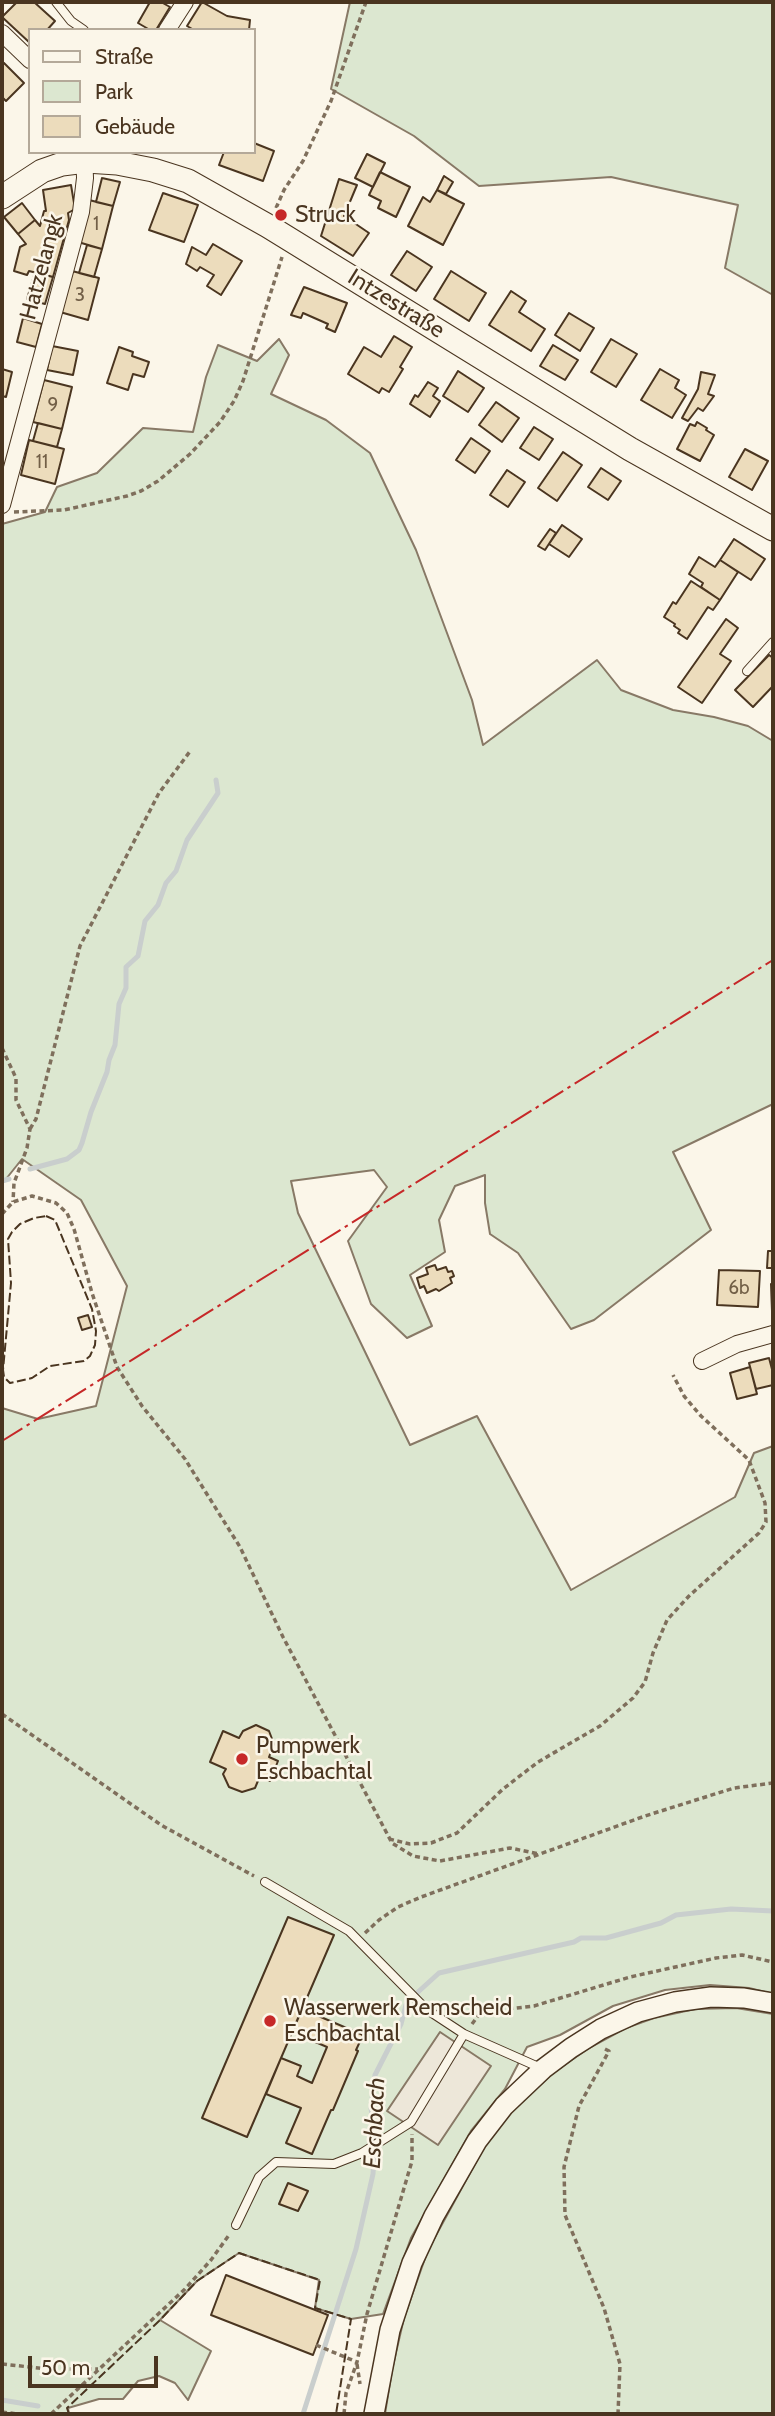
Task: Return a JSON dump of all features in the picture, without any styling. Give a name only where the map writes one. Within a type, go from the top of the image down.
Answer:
[{"type":"main road","name":"Intzestraße","points":[[2,197],[42,171],[85,156],[175,176],[198,185],[630,449],[773,529]]},
{"type":"street","points":[[168,28],[185,2]]},
{"type":"street","points":[[2,33],[28,59]]},
{"type":"street","name":"Hatzelangk","points":[[2,505],[81,212],[85,156]]},
{"type":"street","points":[[702,1361],[737,1345],[773,1334]]},
{"type":"street","points":[[374,2414],[390,2330],[407,2277],[448,2190],[484,2131],[504,2106],[543,2069],[583,2039],[620,2020],[675,2002],[727,1997],[773,2003]]},
{"type":"lane","points":[[56,2],[71,21],[81,28]]},
{"type":"lane","points":[[747,671],[773,642]]},
{"type":"lane","points":[[265,1882],[349,1931],[426,2009],[464,2034],[543,2069]]},
{"type":"lane","points":[[236,2225],[259,2177],[276,2162],[334,2164],[371,2148],[411,2122],[464,2034]]},
{"type":"path","points":[[268,226],[331,101],[366,2]]},
{"type":"path","points":[[2,512],[64,510],[110,501],[141,491],[175,468],[212,431],[234,401],[243,381],[279,262],[292,240]]},
{"type":"path","points":[[12,1202],[13,1184],[27,1148],[30,1129],[36,1119],[80,946],[159,793],[191,750]]},
{"type":"path","points":[[2,1048],[16,1078],[16,1100],[30,1129]]},
{"type":"path","points":[[2,1214],[12,1202],[26,1197],[47,1199],[68,1213],[117,1367],[142,1406],[185,1459],[240,1547],[283,1637],[389,1839],[400,1850],[413,1856],[440,1861],[510,1847],[539,1854]]},
{"type":"path","points":[[389,1839],[410,1844],[431,1843],[457,1833],[503,1789],[538,1762],[600,1726],[633,1698],[645,1682],[653,1653],[667,1620],[689,1596],[759,1533],[766,1522],[765,1503],[749,1460],[701,1416],[684,1396],[673,1375]]},
{"type":"path","points":[[2,1714],[161,1825],[265,1882]]},
{"type":"path","points":[[358,1939],[398,1907],[645,1816],[734,1788],[773,1783]]},
{"type":"path","points":[[464,2034],[481,2012],[534,2006],[629,1977],[742,1955],[773,1962]]},
{"type":"path","points":[[583,2039],[609,2051],[579,2106],[564,2167],[565,2215],[604,2308],[620,2364],[618,2414]]},
{"type":"path","points":[[344,2414],[346,2393],[357,2362],[367,2314],[412,2161],[411,2122]]},
{"type":"path","points":[[51,2414],[185,2289],[211,2260],[236,2225]]},
{"type":"path","points":[[316,2345],[357,2362]]},
{"type":"path","points":[[2,2364],[48,2370],[100,2369]]},
{"type":"path","points":[[57,2414],[59,2408]]},
{"type":"path","points":[[2,2412],[18,2414]]},
{"type":"green space","points":[[350,2],[773,2],[773,295],[725,268],[738,205],[611,177],[479,186],[414,136],[331,89]]},
{"type":"green space","points":[[279,339],[289,355],[271,394],[326,420],[370,453],[416,550],[472,700],[483,745],[597,660],[621,690],[673,710],[748,726],[773,741],[773,1104],[673,1152],[711,1230],[594,1320],[571,1329],[518,1253],[490,1234],[485,1203],[485,1175],[455,1186],[439,1220],[445,1252],[410,1275],[432,1326],[407,1338],[371,1304],[348,1241],[387,1187],[374,1170],[291,1181],[298,1213],[410,1445],[477,1416],[571,1590],[735,1497],[754,1453],[773,1446],[773,1994],[749,1988],[710,1985],[665,1990],[613,2006],[560,2035],[527,2047],[505,2089],[471,2131],[411,2238],[383,2314],[351,2319],[315,2308],[319,2280],[239,2253],[197,2281],[160,2320],[211,2351],[188,2400],[175,2383],[159,2376],[138,2381],[123,2399],[99,2399],[68,2408],[69,2414],[2,2414],[2,1408],[38,1419],[96,1406],[127,1286],[81,1200],[22,1159],[2,1184],[2,524],[45,512],[57,487],[97,473],[143,428],[193,432],[206,377],[218,345],[257,361]]},
{"type":"green space","points":[[736,2008],[773,2014],[773,2414],[385,2414],[404,2318],[428,2250],[488,2140],[514,2109],[553,2073],[589,2048],[626,2028],[654,2018],[695,2009]]},
{"type":"shaded area","points":[[440,2032],[491,2066],[438,2145],[387,2111]]},
{"type":"building","points":[[17,2],[34,2],[55,21],[49,28],[28,28],[28,41],[2,17]]},
{"type":"building","points":[[150,2],[161,2],[170,7],[157,28],[147,28],[138,23]]},
{"type":"building","points":[[202,2],[227,16],[250,20],[249,28],[187,26]]},
{"type":"building","points":[[4,63],[24,83],[6,101],[2,97]]},
{"type":"building","points":[[256,144],[274,151],[263,181],[219,165],[223,154],[256,154]]},
{"type":"building","points":[[367,154],[385,163],[373,187],[355,178]]},
{"type":"building","points":[[380,172],[410,187],[396,217],[378,208],[381,201],[369,195]]},
{"type":"building","points":[[444,176],[453,182],[446,194],[437,190]]},
{"type":"building","points":[[102,178],[120,182],[113,206],[96,202]]},
{"type":"building","points":[[339,179],[357,185],[344,216],[369,233],[353,256],[321,236]]},
{"type":"building","points":[[71,185],[75,209],[68,213],[69,220],[53,277],[29,271],[27,275],[14,271],[20,247],[26,244],[18,234],[35,220],[40,226],[46,211],[43,190]]},
{"type":"building","points":[[437,190],[464,204],[443,245],[408,226],[423,197],[430,202]]},
{"type":"building","points":[[163,193],[198,205],[184,242],[149,230]]},
{"type":"building","points":[[89,200],[113,206],[102,249],[78,242]]},
{"type":"building","points":[[22,203],[35,220],[18,234],[4,217]]},
{"type":"building","points":[[213,244],[242,261],[221,295],[207,286],[214,275],[200,267],[197,271],[186,264],[192,247],[206,255]]},
{"type":"building","points":[[87,245],[102,249],[94,277],[79,273]]},
{"type":"building","points":[[407,251],[432,267],[416,291],[391,275]]},
{"type":"building","points":[[72,271],[99,278],[88,320],[60,312]]},
{"type":"building","points":[[451,271],[486,293],[469,321],[434,299]]},
{"type":"building","points":[[35,272],[53,277],[45,304],[27,299]]},
{"type":"building","points":[[304,287],[347,303],[335,332],[326,328],[328,324],[303,313],[301,318],[291,315]]},
{"type":"building","points":[[511,291],[526,301],[519,312],[545,329],[531,351],[489,325]]},
{"type":"building","points":[[569,313],[594,328],[580,351],[555,335]]},
{"type":"building","points":[[23,318],[42,324],[36,347],[17,342]]},
{"type":"building","points":[[394,336],[412,347],[389,392],[382,388],[379,393],[348,374],[364,347],[381,357]]},
{"type":"building","points":[[611,339],[637,354],[616,387],[591,372]]},
{"type":"building","points":[[553,345],[578,360],[565,380],[540,366]]},
{"type":"building","points":[[52,346],[78,351],[73,375],[47,370]]},
{"type":"building","points":[[119,347],[133,352],[132,356],[149,362],[144,377],[133,374],[128,390],[107,383]]},
{"type":"building","points":[[2,369],[12,372],[6,397],[2,396]]},
{"type":"building","points":[[660,369],[679,380],[675,388],[686,395],[672,418],[641,400]]},
{"type":"building","points":[[458,371],[484,388],[468,412],[443,396]]},
{"type":"building","points":[[701,372],[715,375],[708,394],[714,396],[703,411],[698,408],[688,421],[682,418],[698,389]]},
{"type":"building","points":[[44,380],[72,387],[62,429],[33,422]]},
{"type":"building","points":[[428,382],[438,388],[433,396],[440,401],[430,417],[410,404]]},
{"type":"building","points":[[496,402],[519,418],[502,442],[479,425]]},
{"type":"building","points":[[697,422],[714,435],[700,461],[677,449],[690,424],[695,426]]},
{"type":"building","points":[[38,423],[62,429],[57,447],[33,441]]},
{"type":"building","points":[[534,427],[553,439],[539,460],[520,448]]},
{"type":"building","points":[[471,438],[490,451],[475,473],[456,460]]},
{"type":"building","points":[[29,440],[64,449],[55,484],[21,475]]},
{"type":"building","points":[[745,449],[768,461],[752,490],[729,477]]},
{"type":"building","points":[[563,452],[582,465],[557,501],[538,488]]},
{"type":"building","points":[[601,468],[621,481],[608,500],[588,487]]},
{"type":"building","points":[[507,470],[525,482],[508,507],[490,495]]},
{"type":"building","points":[[562,525],[582,539],[569,557],[549,544]]},
{"type":"building","points":[[550,529],[556,533],[545,550],[538,546]]},
{"type":"building","points":[[734,539],[765,559],[751,580],[720,560]]},
{"type":"building","points":[[699,557],[715,567],[720,560],[738,572],[720,600],[701,587],[703,583],[689,574]]},
{"type":"building","points":[[691,581],[720,600],[713,610],[708,607],[687,639],[678,633],[680,630],[675,624],[664,617]]},
{"type":"building","points":[[726,619],[738,628],[720,654],[731,661],[702,703],[678,687]]},
{"type":"building","points":[[769,655],[773,658],[773,686],[753,707],[735,690]]},
{"type":"building","points":[[768,1251],[773,1251],[773,1268],[767,1268]]},
{"type":"building","points":[[435,1265],[437,1270],[446,1267],[448,1272],[452,1271],[452,1283],[439,1291],[436,1289],[427,1293],[424,1286],[420,1288],[417,1278],[428,1274],[426,1268]]},
{"type":"building","points":[[719,1270],[760,1271],[758,1307],[717,1305]]},
{"type":"building","points":[[773,1284],[773,1311],[772,1311]]},
{"type":"building","points":[[88,1315],[92,1327],[82,1330],[78,1318]]},
{"type":"building","points":[[769,1358],[773,1385],[756,1389],[749,1363]]},
{"type":"building","points":[[750,1367],[757,1394],[737,1399],[730,1373]]},
{"type":"building","name":"Pumpwerk Eschbachtal","points":[[256,1725],[269,1731],[274,1744],[269,1757],[278,1761],[270,1781],[260,1776],[255,1788],[242,1792],[229,1787],[223,1774],[226,1769],[210,1762],[223,1731],[239,1738],[243,1731]]},
{"type":"building","name":"Wasserwerk Remscheid Eschbachtal","points":[[288,1917],[334,1935],[247,2137],[202,2118]]},
{"type":"building","name":"Wasserwerk Remscheid Eschbachtal","points":[[302,2009],[363,2035],[312,2154],[286,2143],[301,2108],[266,2094],[281,2058],[301,2066],[297,2076],[312,2083],[327,2047],[292,2032]]},
{"type":"building","points":[[288,2183],[308,2191],[298,2211],[279,2204]]},
{"type":"building","points":[[226,2275],[328,2315],[313,2355],[211,2315]]},
{"type":"waterway","points":[[30,1169],[67,1159],[79,1150],[115,1045],[119,1004],[126,988],[126,967],[138,956],[145,921],[158,905],[166,883],[176,871],[187,840],[218,793],[216,780]]},
{"type":"waterway","points":[[2,1181],[9,1179]]},
{"type":"waterway","name":"Eschbach","points":[[303,2414],[356,2249],[373,2174],[375,2139],[371,2108],[375,2075],[401,2024],[406,2005],[418,1992],[439,1973],[574,1942],[581,1938],[606,1938],[661,1923],[676,1915],[731,1909],[773,1911]]},
{"type":"waterway","points":[[2,2400],[38,2406]]},
{"type":"fence","points":[[46,1216],[55,1220],[92,1309],[96,1331],[95,1345],[90,1356],[84,1361],[50,1366],[32,1378],[10,1383],[4,1377],[3,1370],[11,1283],[8,1239],[20,1224],[46,1216]]},
{"type":"fence","points":[[69,2414],[67,2408],[197,2281],[239,2253],[320,2280],[315,2308],[351,2319],[336,2414]]},
{"type":"power","points":[[2,1441],[773,960]]},
{"type":"place","name":"Struck","points":[[281,215]]},
{"type":"place","name":"Pumpwerk Eschbachtal","points":[[242,1759]]},
{"type":"place","name":"Wasserwerk Remscheid Eschbachtal","points":[[270,2021]]}]
